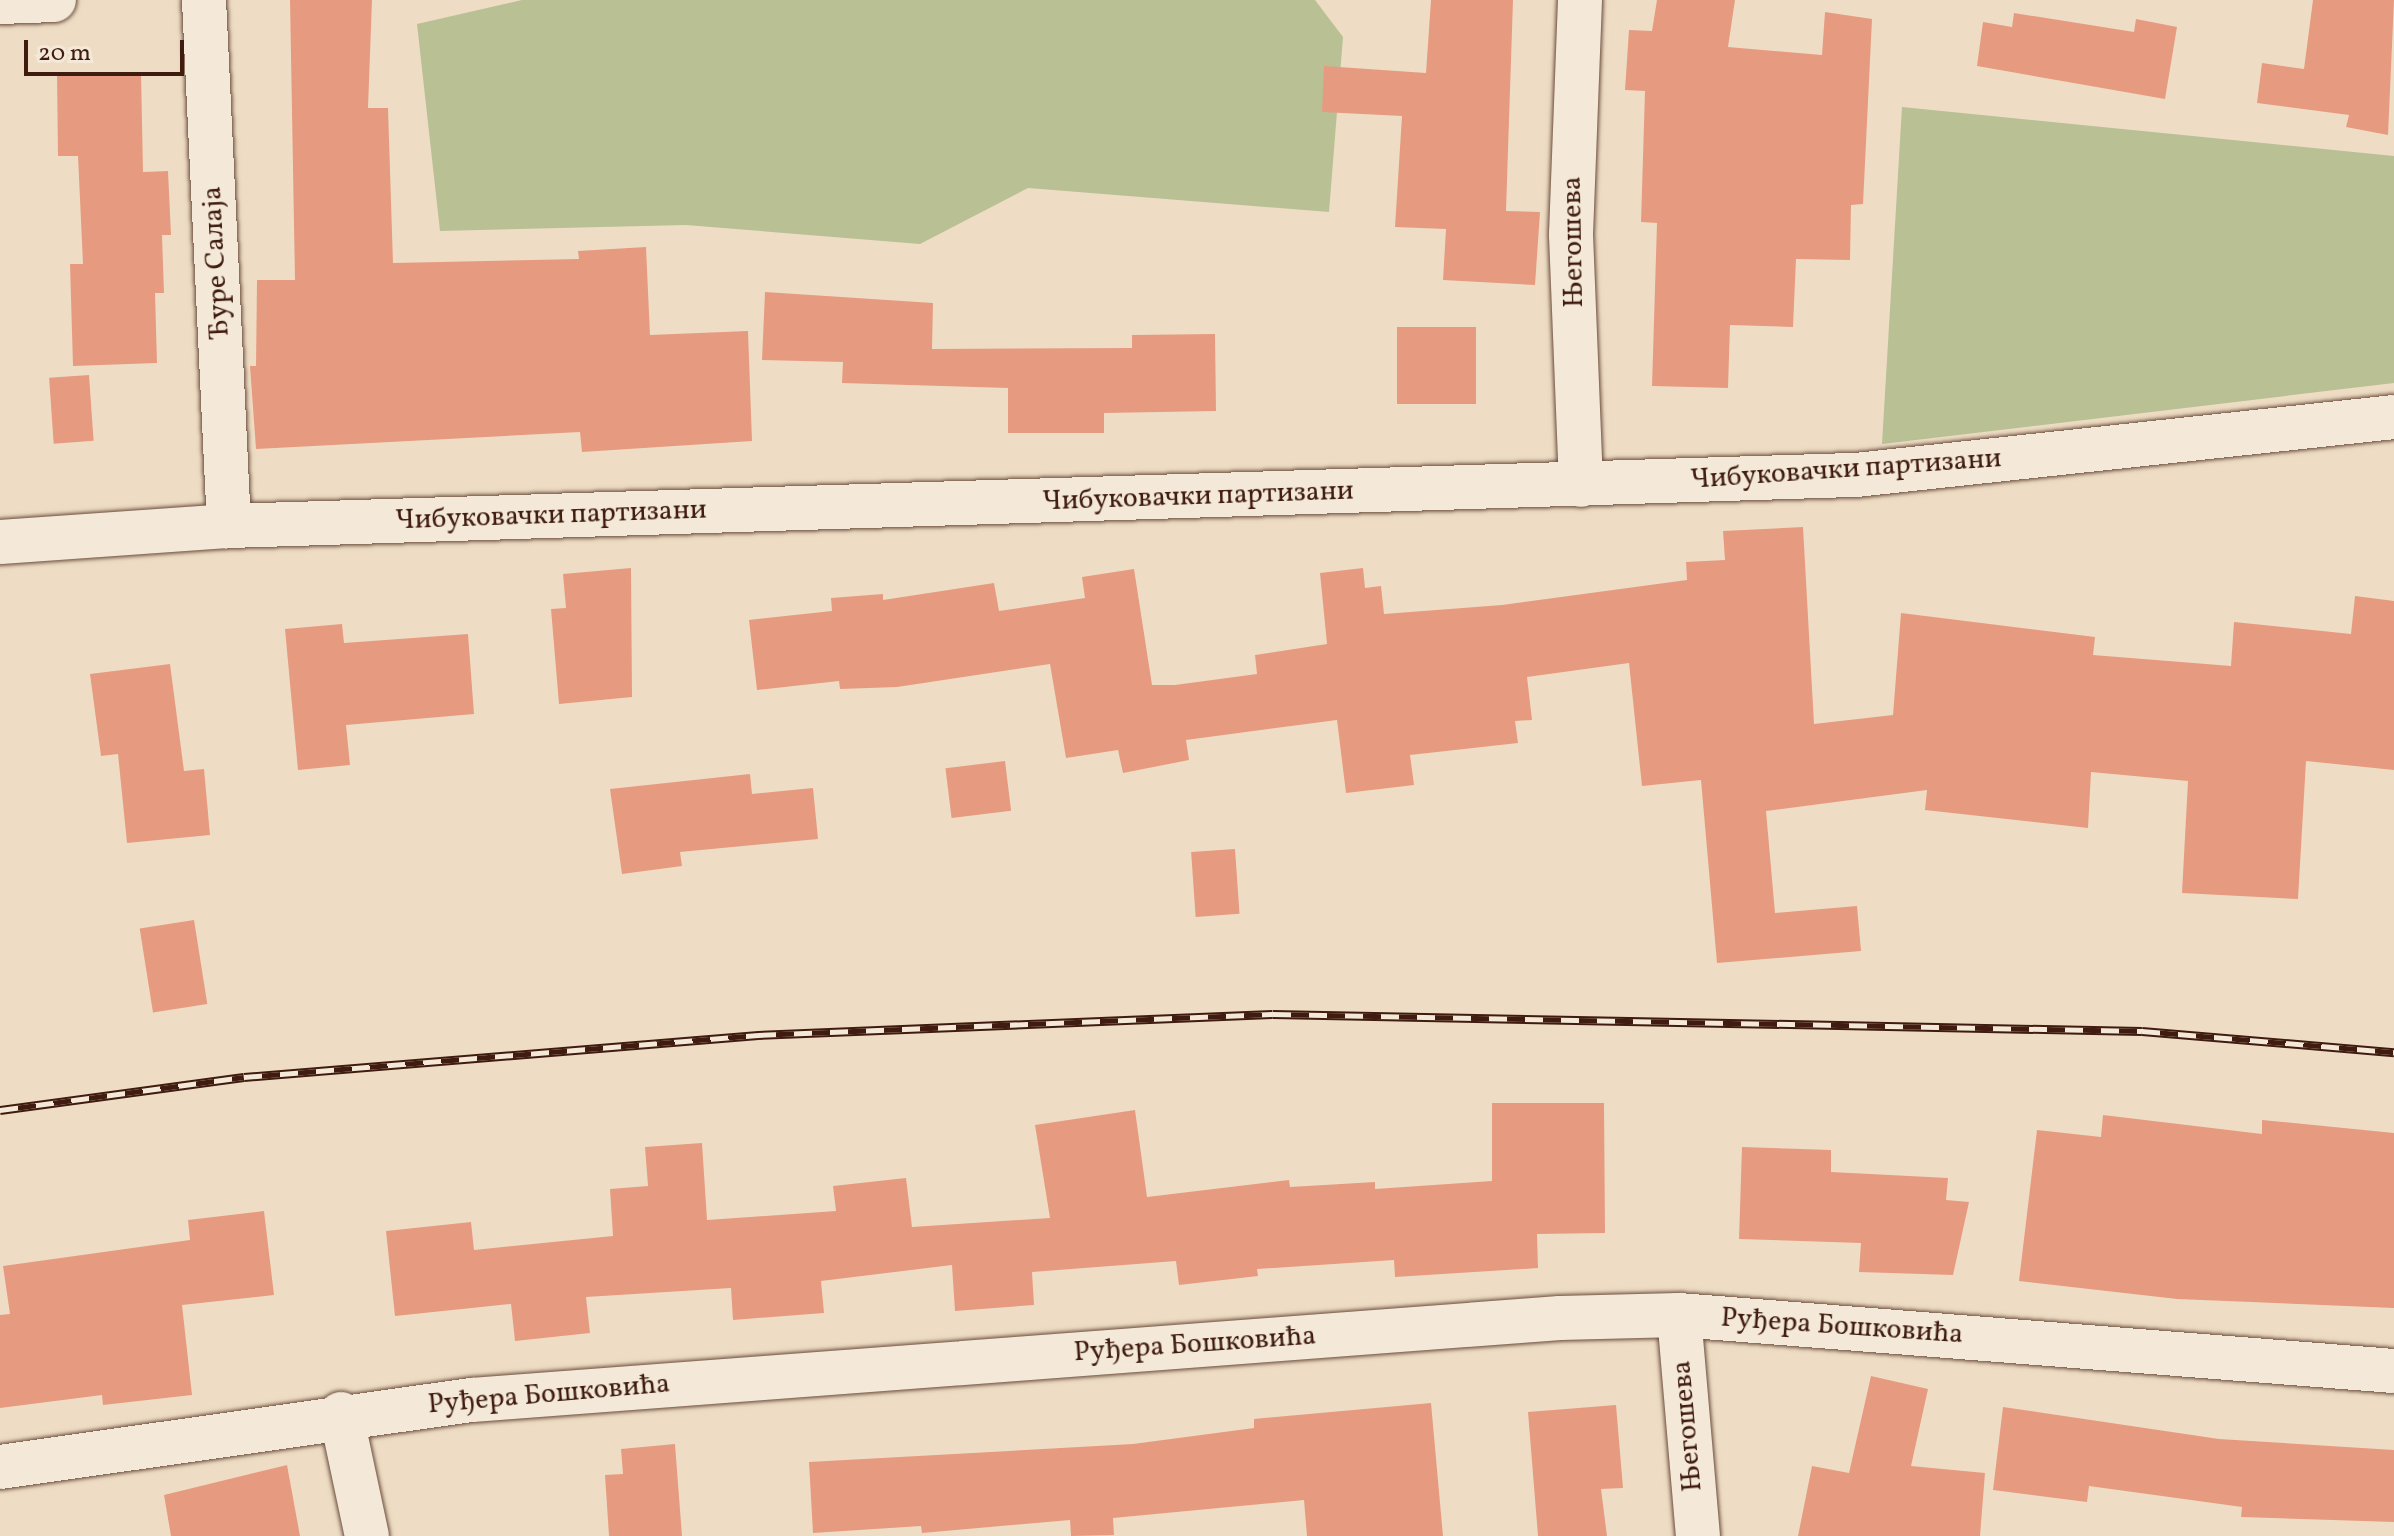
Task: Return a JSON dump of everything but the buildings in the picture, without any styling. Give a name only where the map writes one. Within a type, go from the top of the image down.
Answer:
[{"type":"street","points":[[0,2],[54,0]]},
{"type":"street","name":"Ђуре Салаја","points":[[204,0],[229,526]]},
{"type":"street","name":"Његошева","points":[[1580,0],[1571,235],[1581,485]]},
{"type":"street","name":"Чибуковачки партизани","points":[[0,542],[229,526],[1856,475],[2394,417]]},
{"type":"street","name":"Његошева","points":[[1679,1315],[1698,1536]]},
{"type":"street","name":"Руђера Бошковића","points":[[0,1467],[341,1414],[1560,1318],[1679,1315],[2394,1371]]},
{"type":"street","points":[[341,1414],[367,1536]]},
{"type":"green space","points":[[522,0],[1315,0],[1343,37],[1329,212],[1028,188],[920,244],[686,225],[440,231],[417,24]]},
{"type":"green space","points":[[1902,107],[2394,156],[2394,383],[1882,444]]},
{"type":"railway","points":[[0,1110],[244,1077],[758,1035],[1273,1014],[2142,1031],[2394,1052]]}]
